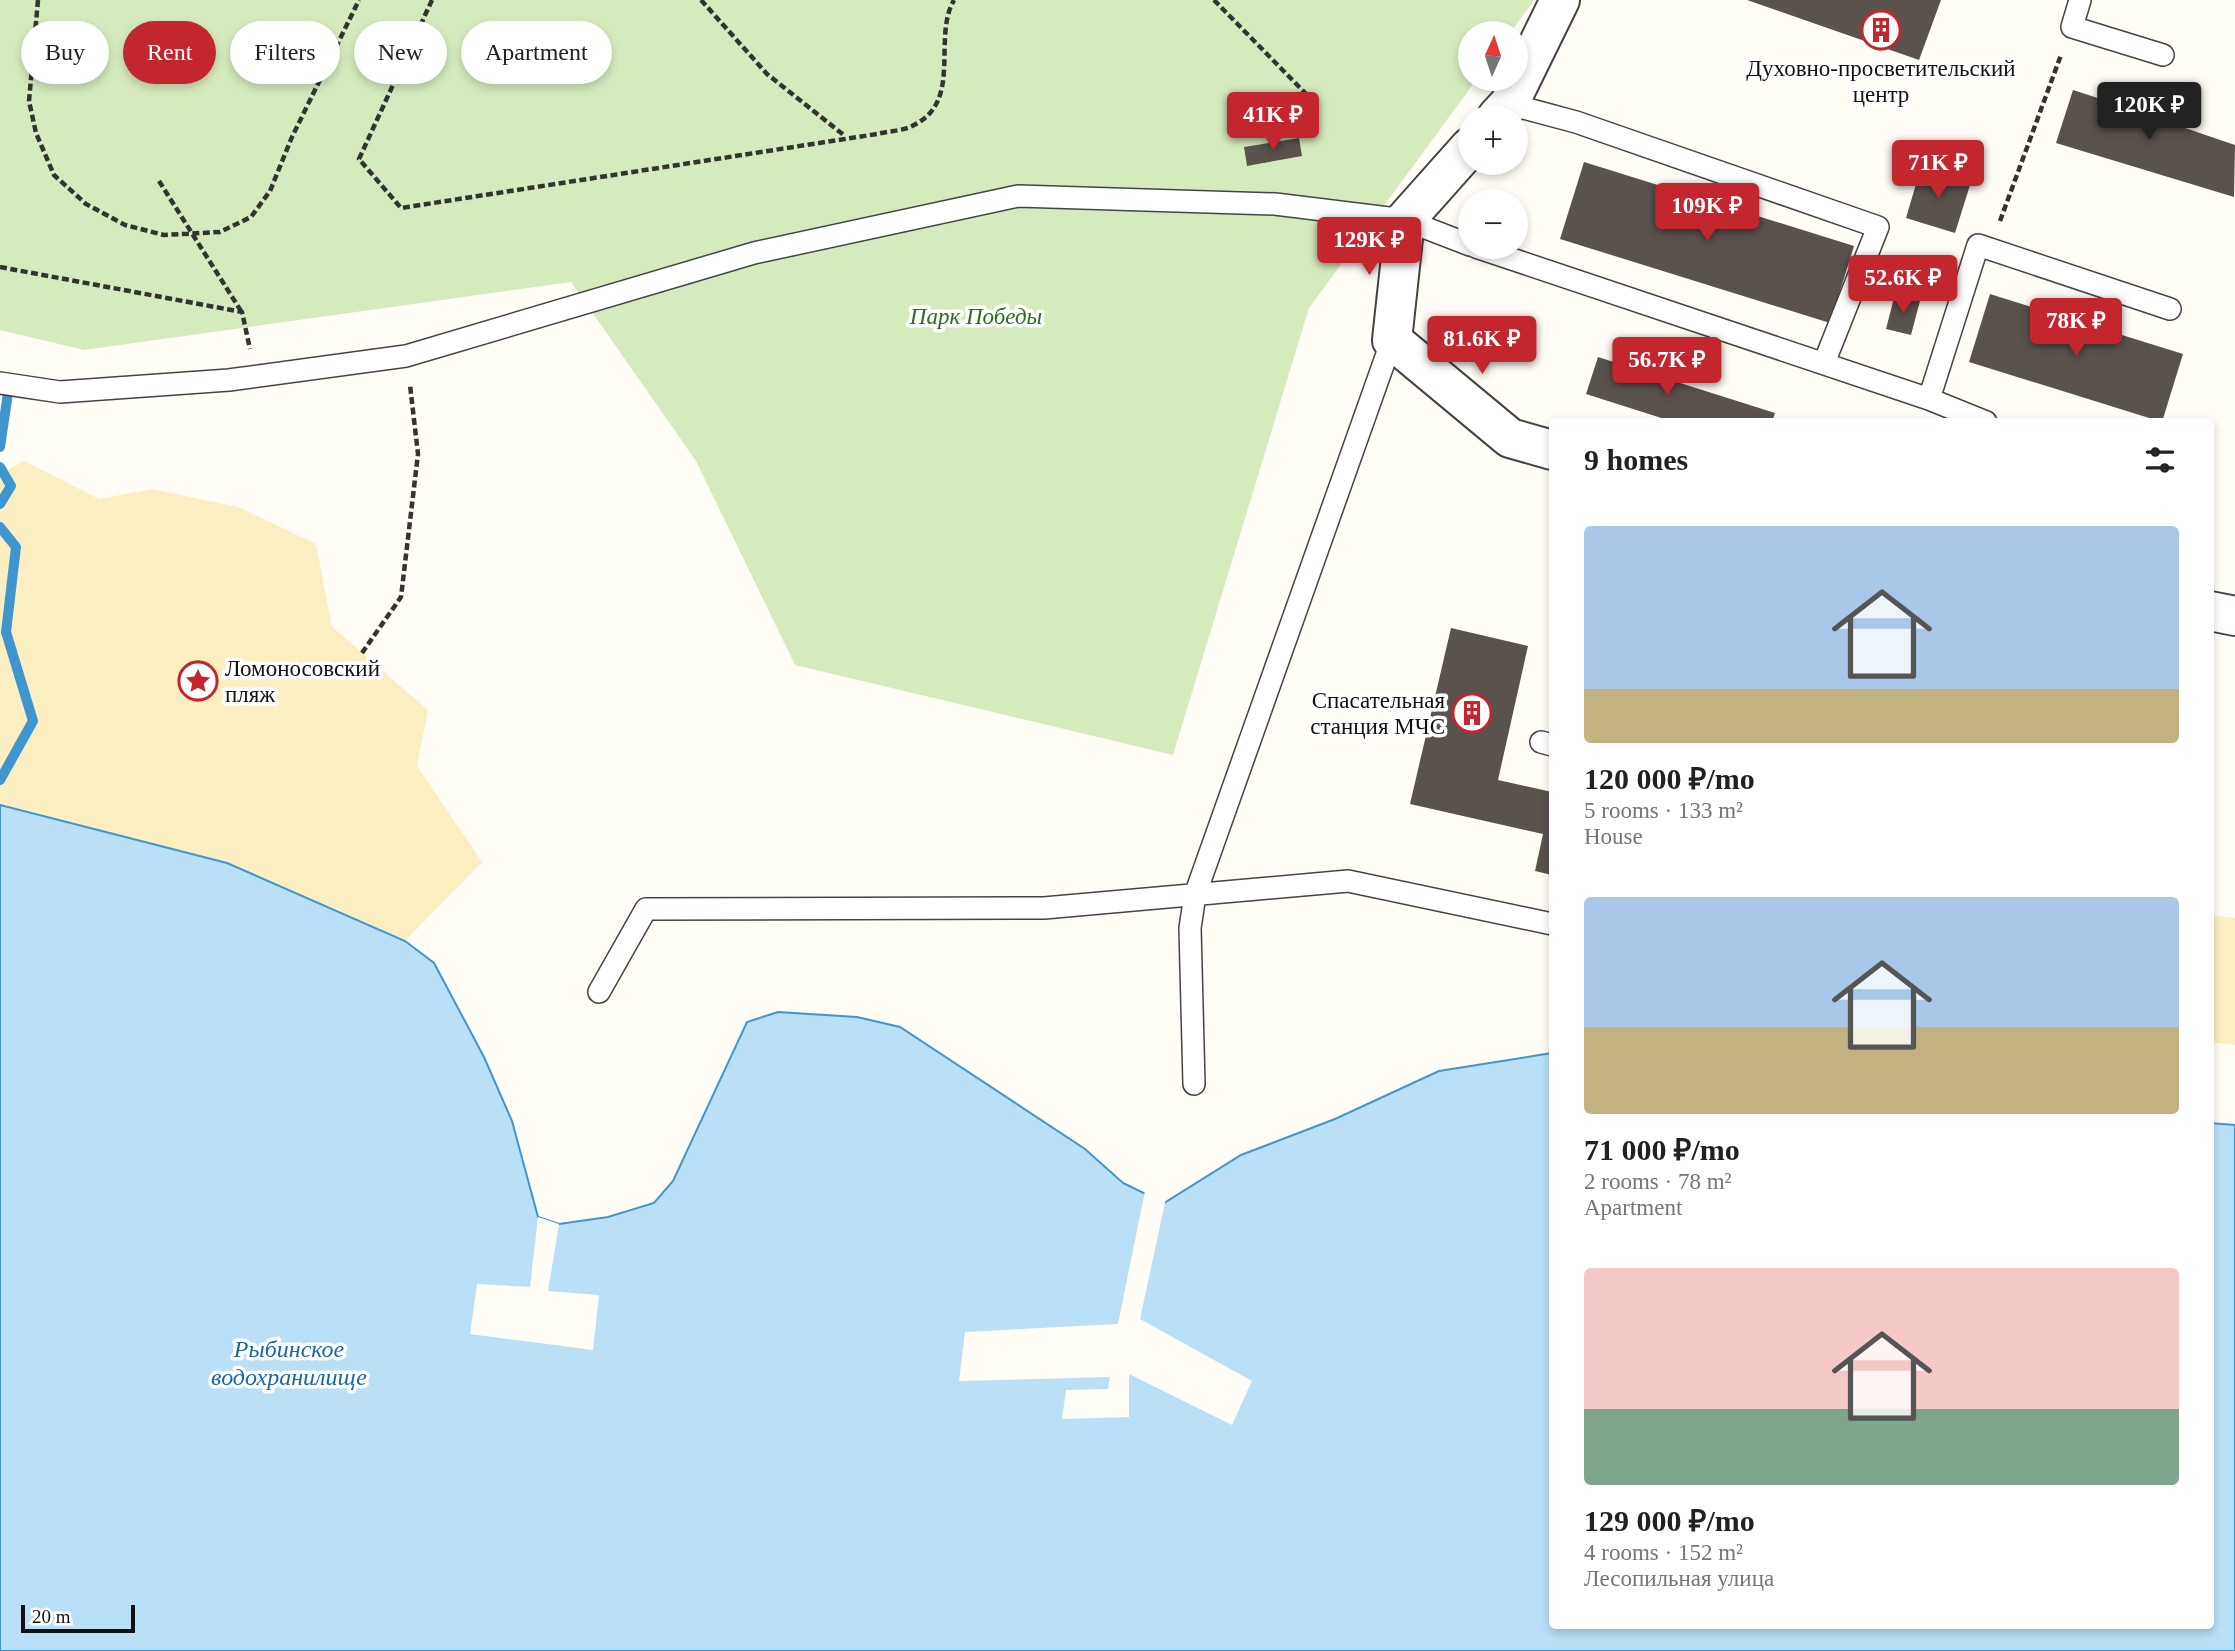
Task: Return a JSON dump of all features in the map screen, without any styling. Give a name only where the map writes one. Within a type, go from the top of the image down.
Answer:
[{"type":"street","points":[[1506,105],[1559,0]]},
{"type":"street","points":[[1458,160],[1405,220],[1392,340],[1510,438],[1549,449]]},
{"type":"street","points":[[2214,612],[2235,616]]},
{"type":"lane","points":[[2080,0],[2072,27],[2163,55]]},
{"type":"lane","points":[[1528,115],[1576,122],[1878,228],[1824,363]]},
{"type":"lane","points":[[0,383],[60,392],[256,377],[406,356],[754,253],[1018,196],[1275,204],[1405,220],[1458,240]]},
{"type":"lane","points":[[1929,399],[1978,245],[2170,309]]},
{"type":"lane","points":[[1512,259],[1824,363],[1976,418]]},
{"type":"lane","points":[[1194,1084],[1190,928],[1195,895],[1392,340]]},
{"type":"lane","points":[[599,992],[646,909],[1044,908],[1349,881],[1549,923]]},
{"type":"path","points":[[38,0],[29,101],[36,134],[54,175],[86,204],[125,225],[164,235],[220,232],[251,217],[270,191],[292,137],[359,0]]},
{"type":"path","points":[[432,0],[359,159],[401,208],[915,125],[938,103],[945,78],[944,43],[954,0]]},
{"type":"path","points":[[701,0],[767,74],[845,137]]},
{"type":"path","points":[[1214,0],[1312,101]]},
{"type":"path","points":[[1990,248],[2072,27]]},
{"type":"path","points":[[159,181],[242,312],[256,377]]},
{"type":"path","points":[[0,267],[242,312]]},
{"type":"path","points":[[362,653],[401,597],[418,454],[406,356]]},
{"type":"green space","name":"Парк Победы","points":[[0,0],[1534,0],[1519,21],[1458,21],[1458,91],[1468,91],[1309,308],[1173,755],[795,665],[696,461],[571,282],[84,350],[0,330]]},
{"type":"sand","name":"Ломоносовский пляж","points":[[24,461],[99,499],[152,489],[238,507],[316,544],[332,627],[428,710],[417,766],[482,862],[405,941],[227,863],[0,805],[0,474]]},
{"type":"sand","points":[[2214,915],[2235,918],[2235,1045],[2214,1042]]},
{"type":"water","name":"Рыбинское водохранилище","points":[[0,805],[227,863],[405,941],[434,963],[484,1057],[512,1121],[538,1217],[559,1224],[608,1217],[654,1203],[673,1181],[747,1022],[778,1012],[857,1017],[900,1027],[1085,1149],[1123,1183],[1164,1203],[1241,1155],[1335,1119],[1439,1071],[1549,1053],[1549,1629],[2214,1629],[2214,1123],[2235,1125],[2235,1651],[0,1651]]},
{"type":"pier","points":[[1145,1191],[1166,1198],[1140,1319],[1252,1381],[1232,1425],[1129,1374],[1129,1417],[1062,1419],[1066,1390],[1108,1389],[1110,1377],[959,1381],[965,1332],[1118,1324]]},
{"type":"pier","points":[[538,1217],[559,1224],[548,1291],[599,1295],[593,1350],[470,1334],[477,1284],[530,1287]]},
{"type":"building","name":"Духовно-просветительский центр","points":[[1747,0],[1941,0],[1919,60]]},
{"type":"building","points":[[2073,90],[2147,114],[2152,102],[2187,114],[2185,128],[2235,145],[2234,197],[2056,143]]},
{"type":"building","points":[[1299,138],[1302,156],[1247,166],[1244,147]]},
{"type":"building","points":[[1584,162],[1854,246],[1830,323],[1560,239]]},
{"type":"building","points":[[1921,167],[1971,182],[1955,233],[1906,218]]},
{"type":"building","points":[[1895,294],[1920,301],[1911,335],[1886,329]]},
{"type":"building","points":[[1990,294],[2183,354],[2163,418],[2149,418],[1969,362]]},
{"type":"building","points":[[1598,357],[1775,413],[1773,418],[1661,418],[1586,394]]},
{"type":"building","name":"Спасательная станция МЧС","points":[[1451,628],[1528,646],[1498,780],[1549,791],[1549,874],[1535,871],[1543,834],[1410,804]]},
{"type":"waterway","points":[[0,447],[8,393]]},
{"type":"waterway","points":[[0,467],[11,486],[0,504]]},
{"type":"waterway","points":[[0,527],[16,547],[6,632],[33,721],[0,780]]},
{"type":"place","name":"Духовно-просветительский центр","points":[[1881,30]]},
{"type":"place","name":"Ломоносовский пляж","points":[[198,681]]},
{"type":"place","name":"Спасательная станция МЧС","points":[[1472,713]]}]
